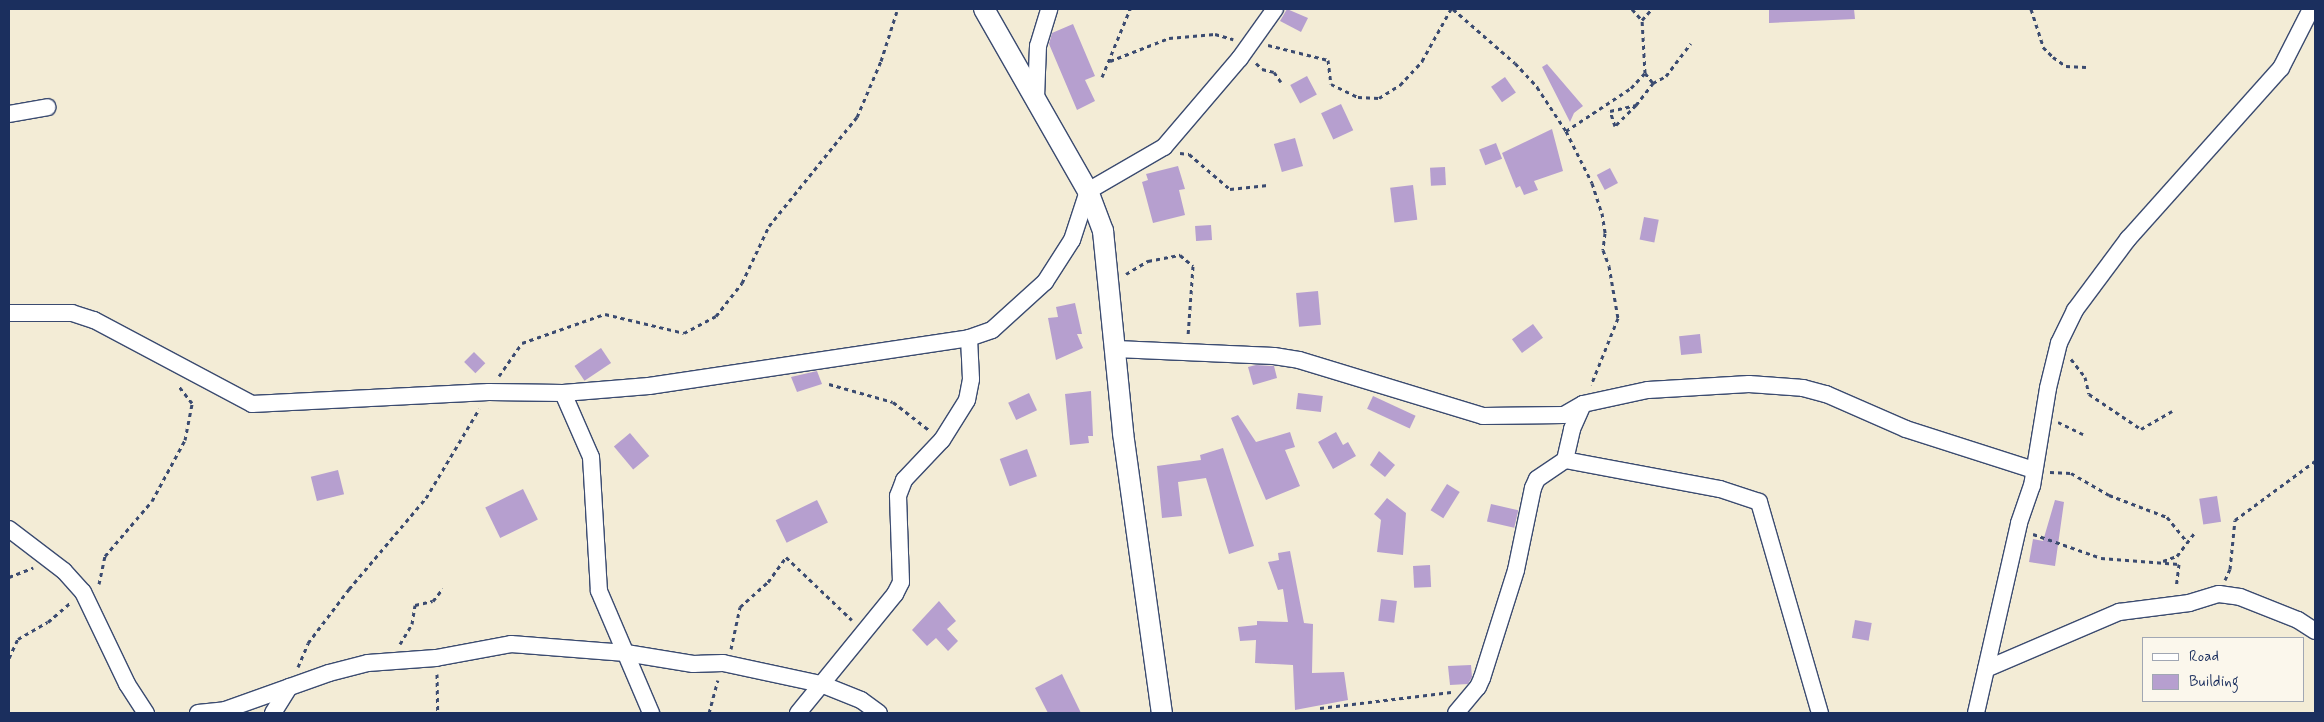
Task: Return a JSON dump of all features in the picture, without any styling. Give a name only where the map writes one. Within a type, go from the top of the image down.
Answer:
[{"type":"street","points":[[984,9],[1088,191],[1103,231],[1123,433],[1162,713]]},
{"type":"street","points":[[1036,98],[1039,39],[1049,9]]},
{"type":"street","points":[[9,313],[72,313],[94,320],[252,404],[489,392],[563,392],[649,386],[969,338],[992,330],[1045,282],[1060,263],[1072,240],[1088,191],[1157,152],[1240,58],[1254,41],[1275,9]]},
{"type":"street","points":[[1976,713],[2019,523],[2034,470],[2059,342],[2075,310],[2128,239],[2281,68],[2312,13]]},
{"type":"street","points":[[9,114],[47,107]]},
{"type":"street","points":[[798,713],[895,594],[901,582],[897,512],[901,488],[904,480],[942,440],[967,400],[971,379],[969,338]]},
{"type":"street","points":[[1116,349],[1187,351],[1299,360],[1483,416],[1556,416],[1572,412],[1583,404],[1648,390],[1749,384],[1803,388],[1826,394],[1906,429],[2034,470]]},
{"type":"street","points":[[563,392],[591,457],[595,484],[596,573],[599,590],[651,713]]},
{"type":"street","points":[[1566,460],[1572,429],[1583,404]]},
{"type":"street","points":[[1456,713],[1478,687],[1516,570],[1533,488],[1537,479],[1566,460],[1713,487],[1759,502],[1820,713]]},
{"type":"street","points":[[9,529],[48,559],[85,597],[127,684],[146,713]]},
{"type":"street","points":[[1986,670],[2119,612],[2175,606],[2218,594],[2240,597],[2298,620],[2315,631]]},
{"type":"street","points":[[198,713],[225,710],[289,687],[368,663],[436,658],[511,644],[626,653],[693,664],[722,663],[821,684],[861,700],[879,713]]},
{"type":"street","points":[[273,713],[289,687]]},
{"type":"path","points":[[1102,77],[1130,9]]},
{"type":"path","points":[[1110,61],[1132,50],[1148,49],[1169,38],[1215,34],[1254,41],[1328,60],[1330,84],[1358,97],[1379,98],[1400,85],[1422,61],[1452,9],[1515,63],[1545,98],[1566,130],[1592,183],[1602,213],[1605,233],[1603,250],[1609,266],[1618,318],[1583,404]]},
{"type":"path","points":[[1632,9],[1642,20],[1646,73],[1654,83]]},
{"type":"path","points":[[1642,20],[1652,9]]},
{"type":"path","points":[[2031,9],[2043,47],[2066,66],[2086,67]]},
{"type":"path","points":[[289,687],[308,643],[349,589],[426,498],[489,392],[522,343],[605,314],[684,332],[716,316],[742,283],[769,226],[857,117],[881,61],[897,11]]},
{"type":"path","points":[[1636,106],[1610,111],[1615,126],[1636,106],[1654,83],[1666,76],[1691,43]]},
{"type":"path","points":[[1240,58],[1250,57],[1262,69],[1274,72],[1281,82]]},
{"type":"path","points":[[1566,130],[1631,88],[1646,73]]},
{"type":"path","points":[[1157,152],[1188,154],[1230,189],[1268,185]]},
{"type":"path","points":[[1108,284],[1148,261],[1180,255],[1186,260],[1193,266],[1187,351]]},
{"type":"path","points":[[2059,342],[2084,377],[2089,394],[2141,429],[2172,411]]},
{"type":"path","points":[[9,658],[18,639],[48,622],[99,586],[105,556],[152,501],[185,440],[192,403],[176,383]]},
{"type":"path","points":[[829,384],[893,402],[942,440]]},
{"type":"path","points":[[2043,424],[2056,422],[2083,434]]},
{"type":"path","points":[[2218,594],[2230,569],[2235,520],[2315,461]]},
{"type":"path","points":[[2034,470],[2071,473],[2109,495],[2167,517],[2187,542]]},
{"type":"path","points":[[2019,523],[2034,535],[2101,558],[2162,561],[2179,564],[2175,606]]},
{"type":"path","points":[[2162,561],[2177,556],[2195,532]]},
{"type":"path","points":[[709,713],[722,663],[734,645],[740,606],[768,582],[786,557],[864,631]]},
{"type":"path","points":[[9,577],[23,574],[48,559]]},
{"type":"path","points":[[393,646],[400,644],[412,624],[415,605],[433,601],[442,588]]},
{"type":"path","points":[[436,658],[438,713]]},
{"type":"path","points":[[1320,708],[1478,687]]},
{"type":"building","points":[[1287,9],[1308,18],[1301,32],[1280,21]]},
{"type":"building","points":[[1769,9],[1854,9],[1855,19],[1769,23]]},
{"type":"building","points":[[1073,24],[1095,76],[1085,80],[1095,101],[1077,110],[1049,44],[1052,33]]},
{"type":"building","points":[[1547,64],[1583,106],[1574,113],[1570,122],[1542,67]]},
{"type":"building","points":[[1307,76],[1317,95],[1300,103],[1290,85]]},
{"type":"building","points":[[1505,77],[1516,93],[1502,102],[1491,87]]},
{"type":"building","points":[[1341,104],[1353,130],[1333,140],[1321,113]]},
{"type":"building","points":[[1552,129],[1563,171],[1534,181],[1538,190],[1524,195],[1520,186],[1516,188],[1502,153]]},
{"type":"building","points":[[1295,138],[1303,166],[1282,172],[1274,144]]},
{"type":"building","points":[[1496,143],[1502,159],[1485,165],[1479,149]]},
{"type":"building","points":[[1178,166],[1185,189],[1179,190],[1185,215],[1153,223],[1142,182],[1148,180],[1146,174]]},
{"type":"building","points":[[1445,167],[1446,185],[1431,186],[1430,168]]},
{"type":"building","points":[[1610,168],[1618,183],[1605,190],[1597,175]]},
{"type":"building","points":[[1413,185],[1417,220],[1394,223],[1390,188]]},
{"type":"building","points":[[1644,217],[1659,220],[1654,242],[1640,240]]},
{"type":"building","points":[[1211,225],[1212,240],[1196,241],[1195,226]]},
{"type":"building","points":[[1318,291],[1321,325],[1299,327],[1296,293]]},
{"type":"building","points":[[1075,303],[1082,334],[1077,334],[1083,348],[1056,360],[1048,318],[1058,317],[1056,307]]},
{"type":"building","points":[[1533,324],[1543,338],[1522,353],[1512,339]]},
{"type":"building","points":[[1700,334],[1702,353],[1681,355],[1679,336]]},
{"type":"building","points":[[601,348],[611,363],[585,381],[574,366]]},
{"type":"building","points":[[474,352],[485,363],[475,373],[464,362]]},
{"type":"building","points":[[1256,365],[1274,366],[1277,378],[1253,385],[1248,367]]},
{"type":"building","points":[[817,371],[822,384],[797,392],[791,377]]},
{"type":"building","points":[[1091,391],[1093,436],[1088,436],[1089,443],[1070,445],[1065,394]]},
{"type":"building","points":[[1029,393],[1037,410],[1016,420],[1008,403]]},
{"type":"building","points":[[1298,393],[1323,396],[1321,412],[1296,409]]},
{"type":"building","points":[[1373,396],[1416,416],[1410,429],[1367,409]]},
{"type":"building","points":[[1238,415],[1256,442],[1290,432],[1295,447],[1285,450],[1300,486],[1266,500],[1231,418]]},
{"type":"building","points":[[1336,432],[1343,445],[1348,442],[1356,456],[1333,469],[1318,442]]},
{"type":"building","points":[[630,433],[649,456],[633,469],[614,446]]},
{"type":"building","points":[[1223,448],[1254,546],[1229,554],[1206,478],[1178,482],[1182,516],[1162,518],[1157,466],[1201,460],[1200,455]]},
{"type":"building","points":[[1027,449],[1037,476],[1010,486],[1000,459]]},
{"type":"building","points":[[1379,451],[1395,465],[1385,477],[1370,465]]},
{"type":"building","points":[[338,470],[344,494],[317,501],[311,477]]},
{"type":"building","points":[[1447,484],[1460,492],[1443,518],[1431,510]]},
{"type":"building","points":[[523,489],[538,520],[500,538],[485,507]]},
{"type":"building","points":[[2217,496],[2221,522],[2203,524],[2199,499]]},
{"type":"building","points":[[1387,498],[1406,513],[1403,555],[1377,552],[1381,520],[1374,514]]},
{"type":"building","points":[[817,500],[828,522],[787,543],[776,520]]},
{"type":"building","points":[[2055,500],[2064,502],[2055,566],[2029,562],[2033,539],[2043,541]]},
{"type":"building","points":[[1491,504],[1518,510],[1514,528],[1487,522]]},
{"type":"building","points":[[1290,551],[1304,623],[1313,624],[1312,673],[1344,672],[1348,700],[1295,710],[1293,665],[1255,663],[1256,640],[1240,641],[1238,627],[1257,625],[1257,621],[1288,622],[1283,589],[1278,590],[1268,562],[1279,560],[1278,553]]},
{"type":"building","points":[[1430,565],[1431,587],[1414,588],[1413,566]]},
{"type":"building","points":[[1381,599],[1397,601],[1394,623],[1378,621]]},
{"type":"building","points":[[939,601],[956,621],[947,629],[958,641],[948,651],[936,638],[927,646],[912,630]]},
{"type":"building","points":[[1855,620],[1872,623],[1869,641],[1852,638]]},
{"type":"building","points":[[1471,665],[1472,677],[1468,684],[1450,685],[1448,666]]},
{"type":"building","points":[[1062,674],[1081,713],[1048,713],[1035,688]]}]
